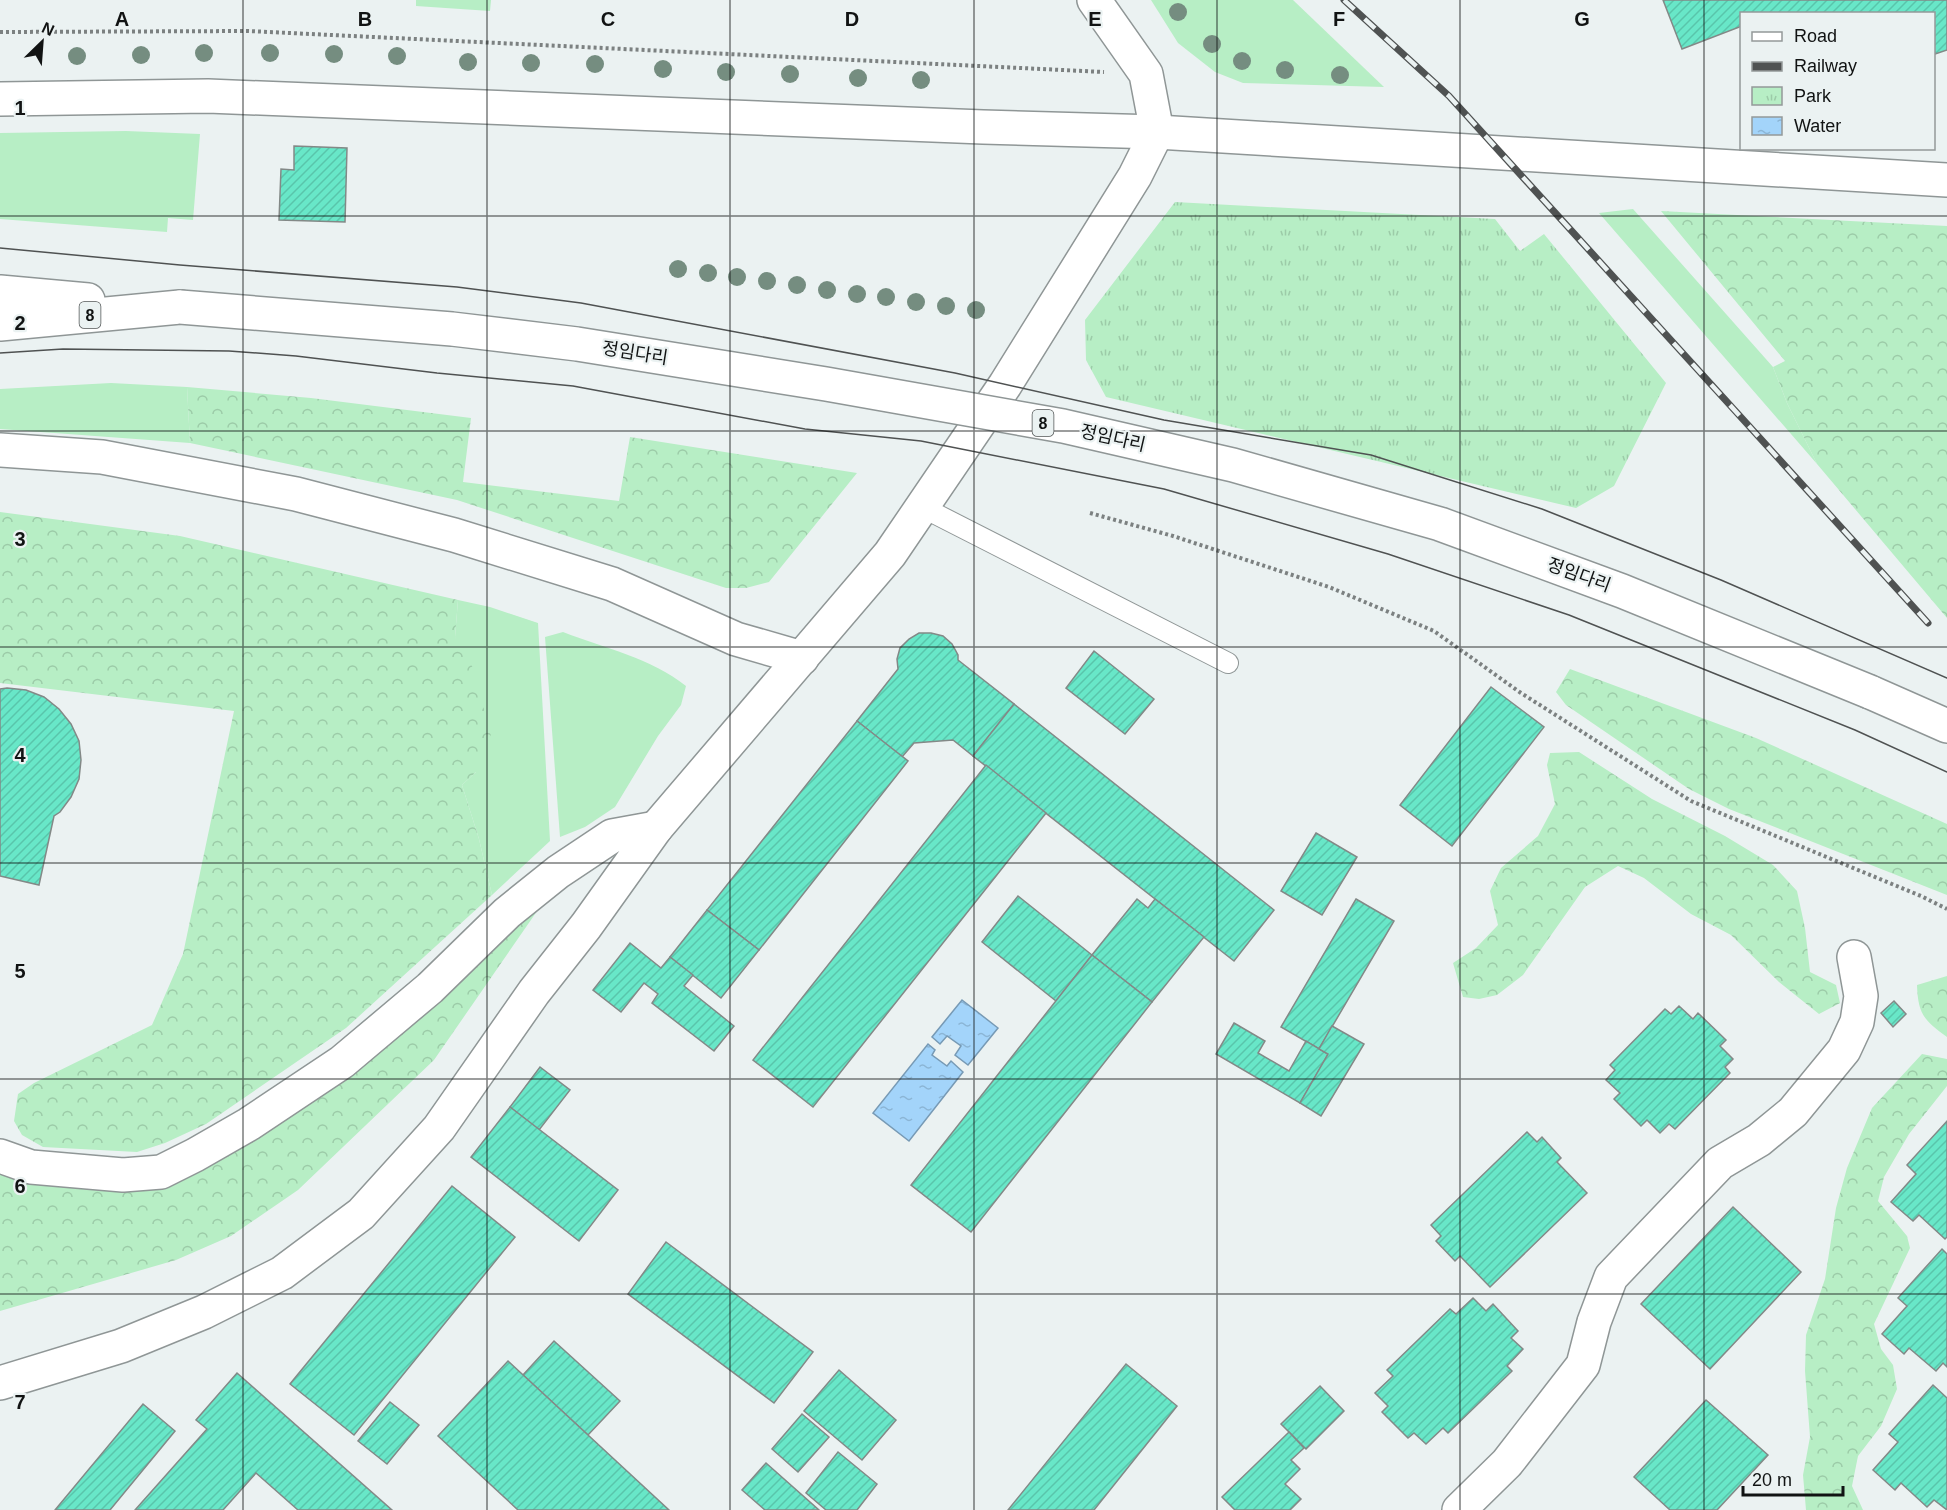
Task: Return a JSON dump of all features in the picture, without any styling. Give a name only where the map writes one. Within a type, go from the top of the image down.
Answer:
[{"type":"main road","points":[[0,1383],[121,1346],[204,1312],[282,1273],[361,1215],[439,1128],[534,992],[586,926],[656,828],[890,554],[1005,385],[1135,176],[1157,132],[1146,74],[1094,0]]},
{"type":"main road","points":[[0,99],[208,96],[971,127],[1157,132],[1947,180]]},
{"type":"main road","name":"8","points":[[0,292],[180,307]]},
{"type":"main road","name":"8","points":[[0,324],[180,307]]},
{"type":"main road","name":"정임다리","points":[[180,307],[452,329],[577,344],[826,384],[1052,424],[1222,462],[1440,524],[1622,591],[1870,692],[1947,726]]},
{"type":"main road","points":[[0,450],[102,458],[296,494],[454,535],[612,584],[736,639],[802,658]]},
{"type":"main road","points":[[0,1156],[31,1167],[123,1175],[161,1172],[249,1124],[342,1062],[430,988],[507,913],[558,872],[612,836],[656,828]]},
{"type":"main road","points":[[1459,1510],[1507,1462],[1583,1365],[1594,1322],[1611,1277],[1720,1163],[1759,1140],[1793,1112],[1844,1050],[1857,1022],[1861,996],[1854,957]]},
{"type":"lane","points":[[922,507],[1228,663]]},
{"type":"path","points":[[0,32],[248,31],[1146,74]]},
{"type":"path","points":[[1090,513],[1173,536],[1329,587],[1434,631],[1521,693],[1691,801],[1921,896],[1947,909]]},
{"type":"green space","points":[[416,0],[491,0],[490,11],[416,6]]},
{"type":"green space","points":[[1151,0],[1293,0],[1384,87],[1243,83],[1215,72],[1178,43]]},
{"type":"green space","points":[[126,131],[200,134],[193,220],[168,218],[167,232],[0,219],[0,133]]},
{"type":"green space","points":[[1175,202],[1495,219],[1520,251],[1544,234],[1666,383],[1614,486],[1576,508],[1106,397],[1086,360],[1085,320]]},
{"type":"green space","points":[[1633,209],[1773,367],[1787,403],[1817,464],[1599,213]]},
{"type":"green space","points":[[1661,211],[1947,226],[1947,618],[1817,464],[1787,403],[1773,367],[1785,361]]},
{"type":"green space","points":[[111,383],[187,387],[190,443],[0,429],[0,389]]},
{"type":"green space","points":[[187,387],[311,398],[471,418],[463,482],[619,501],[630,437],[857,473],[769,582],[746,588],[726,588],[457,500],[190,443]]},
{"type":"green space","points":[[0,512],[180,536],[458,600],[455,637],[473,668],[491,736],[476,772],[462,785],[479,839],[492,895],[346,1028],[206,1124],[165,1143],[137,1152],[43,1147],[22,1135],[14,1121],[18,1094],[34,1083],[152,1025],[183,954],[234,711],[0,683]]},
{"type":"green space","points":[[458,600],[490,607],[538,623],[550,841],[492,895],[479,839],[462,785],[476,772],[455,637]]},
{"type":"green space","points":[[563,632],[643,661],[686,686],[681,705],[658,736],[615,807],[585,827],[560,837],[545,637]]},
{"type":"green space","points":[[1570,669],[1756,738],[1947,824],[1947,895],[1729,809],[1689,789],[1566,705],[1556,692]]},
{"type":"green space","points":[[1579,752],[1652,799],[1725,836],[1773,865],[1797,891],[1805,928],[1810,972],[1836,985],[1840,1003],[1819,1014],[1779,982],[1731,935],[1691,914],[1644,878],[1618,866],[1585,887],[1523,975],[1497,995],[1479,999],[1463,997],[1453,963],[1476,948],[1498,925],[1490,891],[1501,868],[1538,836],[1555,804],[1547,765],[1550,753]]},
{"type":"green space","points":[[538,896],[542,904],[434,1060],[298,1190],[231,1236],[176,1260],[0,1311],[0,1173],[150,1187]]},
{"type":"green space","points":[[1947,976],[1947,1037],[1932,1026],[1923,1015],[1917,985]]},
{"type":"green space","points":[[1922,1054],[1947,1059],[1947,1086],[1909,1134],[1884,1177],[1878,1201],[1907,1236],[1910,1248],[1874,1324],[1881,1349],[1893,1365],[1897,1389],[1881,1426],[1858,1456],[1852,1486],[1863,1510],[1806,1510],[1803,1475],[1810,1437],[1805,1371],[1806,1335],[1825,1279],[1836,1208],[1847,1168],[1872,1108]]},
{"type":"water","points":[[962,1000],[998,1028],[968,1065],[955,1055],[961,1046],[947,1036],[940,1044],[932,1037]]},
{"type":"water","points":[[928,1044],[935,1050],[932,1055],[947,1066],[951,1061],[963,1072],[909,1141],[873,1113]]},
{"type":"building","points":[[1663,0],[1947,0],[1947,50],[1935,54],[1935,12],[1740,12],[1740,27],[1682,49]]},
{"type":"building","points":[[294,146],[347,148],[345,222],[279,220],[281,169],[294,170]]},
{"type":"building","points":[[919,633],[943,636],[952,644],[958,660],[1014,704],[973,756],[953,740],[914,743],[902,757],[857,721],[898,669],[897,659],[900,648]]},
{"type":"building","points":[[1094,651],[1154,699],[1125,734],[1066,688]]},
{"type":"building","points":[[1491,687],[1544,727],[1452,846],[1400,805]]},
{"type":"building","points":[[0,689],[26,690],[44,697],[59,709],[71,724],[79,741],[81,760],[79,779],[71,797],[60,812],[54,816],[39,885],[0,876]]},
{"type":"building","points":[[1014,704],[1274,910],[1234,961],[973,756]]},
{"type":"building","points":[[857,721],[908,761],[759,950],[707,910]]},
{"type":"building","points":[[986,765],[1046,813],[813,1107],[753,1060]]},
{"type":"building","points":[[1316,833],[1357,857],[1322,915],[1281,891]]},
{"type":"building","points":[[1018,896],[1092,955],[1056,1001],[982,942]]},
{"type":"building","points":[[1137,899],[1148,908],[1155,899],[1204,937],[1152,1002],[1092,955]]},
{"type":"building","points":[[1356,899],[1394,921],[1319,1049],[1281,1027]]},
{"type":"building","points":[[707,910],[759,950],[721,998],[670,957]]},
{"type":"building","points":[[630,943],[661,968],[670,957],[693,975],[684,986],[734,1026],[714,1051],[652,1003],[658,994],[644,983],[621,1012],[593,990]]},
{"type":"building","points":[[1092,955],[1152,1002],[971,1232],[911,1185]]},
{"type":"building","points":[[1894,1001],[1906,1014],[1893,1027],[1881,1013]]},
{"type":"building","points":[[1679,1006],[1693,1019],[1698,1013],[1726,1040],[1720,1046],[1733,1059],[1725,1067],[1730,1073],[1675,1129],[1669,1124],[1660,1133],[1647,1120],[1641,1126],[1614,1099],[1620,1093],[1606,1080],[1615,1070],[1610,1065],[1665,1009],[1671,1014]]},
{"type":"building","points":[[1234,1023],[1265,1041],[1258,1053],[1289,1071],[1306,1041],[1328,1054],[1300,1103],[1216,1054]]},
{"type":"building","points":[[1332,1026],[1364,1044],[1321,1116],[1300,1103],[1328,1054],[1319,1049]]},
{"type":"building","points":[[540,1067],[570,1090],[539,1130],[510,1107]]},
{"type":"building","points":[[510,1107],[618,1190],[579,1241],[471,1157]]},
{"type":"building","points":[[1947,1121],[1947,1237],[1945,1239],[1919,1215],[1913,1221],[1891,1202],[1916,1174],[1907,1165]]},
{"type":"building","points":[[1527,1132],[1537,1142],[1542,1137],[1561,1158],[1557,1162],[1587,1193],[1490,1287],[1460,1256],[1455,1261],[1436,1241],[1441,1236],[1431,1225]]},
{"type":"building","points":[[452,1186],[515,1237],[354,1435],[290,1384]]},
{"type":"building","points":[[1733,1207],[1801,1272],[1710,1369],[1641,1304]]},
{"type":"building","points":[[666,1242],[813,1352],[774,1403],[628,1294]]},
{"type":"building","points":[[1942,1249],[1947,1254],[1947,1367],[1943,1363],[1936,1371],[1909,1348],[1904,1354],[1882,1334],[1907,1306],[1898,1298]]},
{"type":"building","points":[[1473,1298],[1486,1311],[1493,1304],[1518,1331],[1511,1338],[1523,1349],[1507,1366],[1512,1371],[1448,1433],[1443,1428],[1426,1444],[1414,1433],[1408,1438],[1382,1412],[1388,1406],[1375,1393],[1393,1376],[1387,1370],[1450,1309],[1456,1314]]},
{"type":"building","points":[[554,1341],[620,1401],[588,1435],[523,1375]]},
{"type":"building","points":[[508,1361],[669,1510],[518,1510],[438,1436]]},
{"type":"building","points":[[1126,1364],[1177,1406],[1094,1510],[1008,1510]]},
{"type":"building","points":[[839,1370],[896,1420],[862,1460],[804,1411]]},
{"type":"building","points":[[237,1373],[392,1510],[298,1510],[256,1473],[223,1510],[135,1510],[207,1429],[196,1420]]},
{"type":"building","points":[[1933,1385],[1947,1398],[1947,1510],[1934,1500],[1927,1507],[1901,1483],[1895,1490],[1873,1470],[1898,1442],[1889,1434]]},
{"type":"building","points":[[1320,1386],[1344,1411],[1306,1449],[1281,1424]]},
{"type":"building","points":[[1706,1400],[1768,1455],[1717,1510],[1670,1510],[1634,1477]]},
{"type":"building","points":[[390,1402],[419,1425],[387,1464],[358,1441]]},
{"type":"building","points":[[143,1404],[175,1431],[110,1510],[55,1510]]},
{"type":"building","points":[[802,1414],[829,1437],[798,1472],[772,1449]]},
{"type":"building","points":[[1289,1432],[1304,1448],[1291,1460],[1300,1469],[1285,1484],[1301,1499],[1290,1510],[1235,1510],[1222,1497]]},
{"type":"building","points":[[838,1452],[877,1484],[857,1510],[826,1510],[806,1493]]},
{"type":"building","points":[[766,1463],[819,1510],[765,1510],[742,1490]]},
{"type":"tram line","points":[[0,248],[457,287],[581,303],[955,373],[1164,420],[1371,455],[1542,509],[1721,580],[1947,678]]},
{"type":"tram line","points":[[0,353],[63,349],[229,351],[296,356],[573,386],[805,429],[921,441],[1164,489],[1388,554],[1569,615],[1855,730],[1947,772]]},
{"type":"railway","points":[[1344,0],[1449,96],[1928,623]]}]
